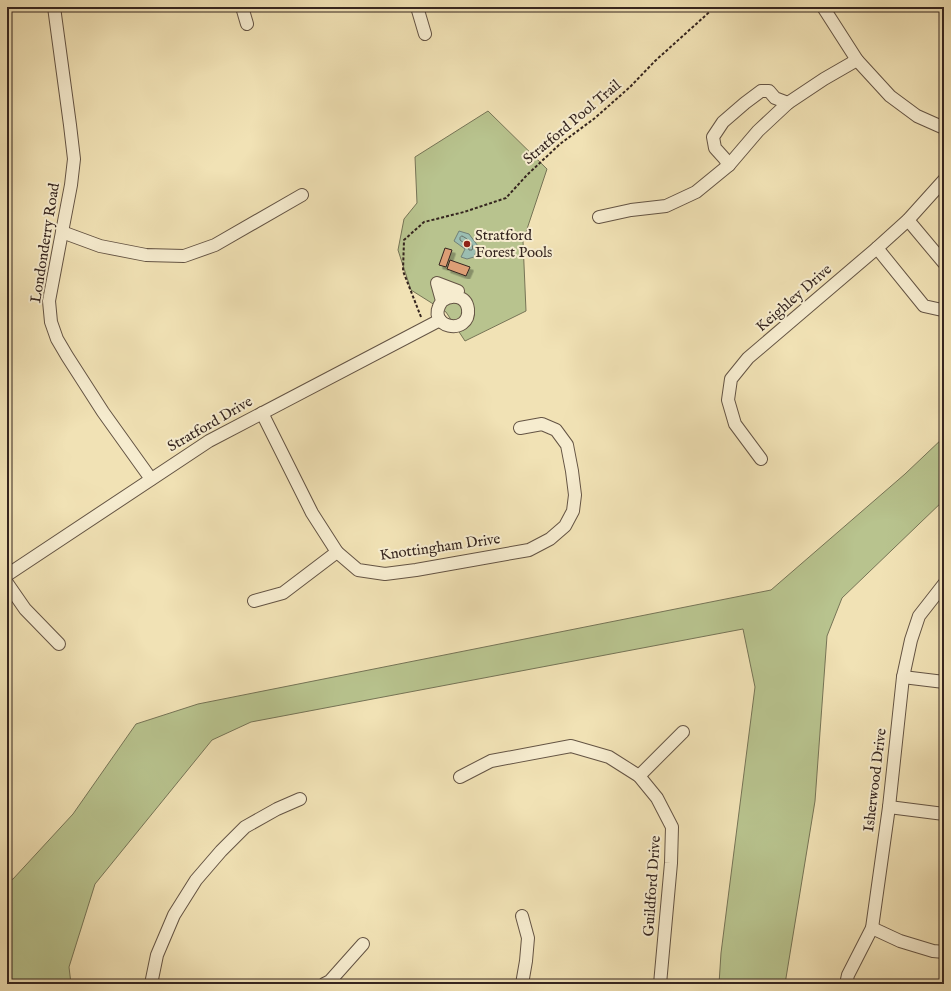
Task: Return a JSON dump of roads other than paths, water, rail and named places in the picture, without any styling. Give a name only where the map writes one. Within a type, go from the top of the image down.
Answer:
[{"type":"street","name":"Londonderry Road","points":[[54,7],[74,159],[49,301],[51,322],[57,339],[103,412],[150,479]]},
{"type":"street","points":[[242,7],[247,24]]},
{"type":"street","points":[[417,7],[425,34]]},
{"type":"street","points":[[823,7],[857,60],[890,96],[917,116],[944,128]]},
{"type":"street","points":[[599,217],[631,210],[666,206],[696,192],[729,164],[758,132],[788,103],[824,79],[857,60]]},
{"type":"street","points":[[729,164],[715,148],[713,137],[723,122],[761,91],[769,91],[775,98],[788,103]]},
{"type":"street","name":"Keighley Drive","points":[[761,459],[736,424],[728,400],[731,379],[748,358],[908,220],[944,180]]},
{"type":"street","points":[[62,232],[100,246],[146,255],[184,256],[215,245],[302,195]]},
{"type":"street","points":[[908,220],[944,263]]},
{"type":"street","points":[[877,248],[924,306],[944,310]]},
{"type":"street","points":[[442,301],[437,283],[458,291],[456,296]]},
{"type":"street","points":[[456,296],[465,302],[468,311],[467,316],[465,320],[457,326],[447,326],[440,320],[437,310],[442,301],[446,298],[456,296]]},
{"type":"street","name":"Stratford Drive","points":[[7,575],[209,441],[440,320]]},
{"type":"street","name":"Knottingham Drive","points":[[262,412],[312,513],[337,552],[358,570],[385,574],[529,550],[550,539],[565,526],[573,511],[575,495],[567,445],[556,430],[542,424],[520,428]]},
{"type":"street","points":[[254,601],[283,593],[337,552]]},
{"type":"street","points":[[7,583],[25,610],[59,644]]},
{"type":"street","name":"Isherwood Drive","points":[[846,984],[848,975],[872,928],[889,807],[903,677],[911,640],[919,616],[944,584]]},
{"type":"street","points":[[903,677],[944,682]]},
{"type":"street","points":[[639,776],[683,732]]},
{"type":"street","name":"Guildford Drive","points":[[460,777],[491,761],[571,746],[609,757],[639,776],[657,798],[672,827],[671,863],[660,984]]},
{"type":"street","points":[[151,984],[157,955],[174,915],[196,880],[221,851],[246,827],[277,809],[300,799]]},
{"type":"street","points":[[889,807],[944,814]]},
{"type":"street","points":[[522,916],[528,938],[522,984]]},
{"type":"street","points":[[872,928],[900,941],[944,952]]},
{"type":"street","points":[[324,984],[330,980],[363,944]]},
{"type":"water","name":"Stratford Forest Pools","points":[[459,231],[469,234],[478,246],[474,257],[467,259],[461,257],[465,249],[454,241]]},
{"type":"place","name":"Stratford Forest Pools","points":[[467,244]]}]
